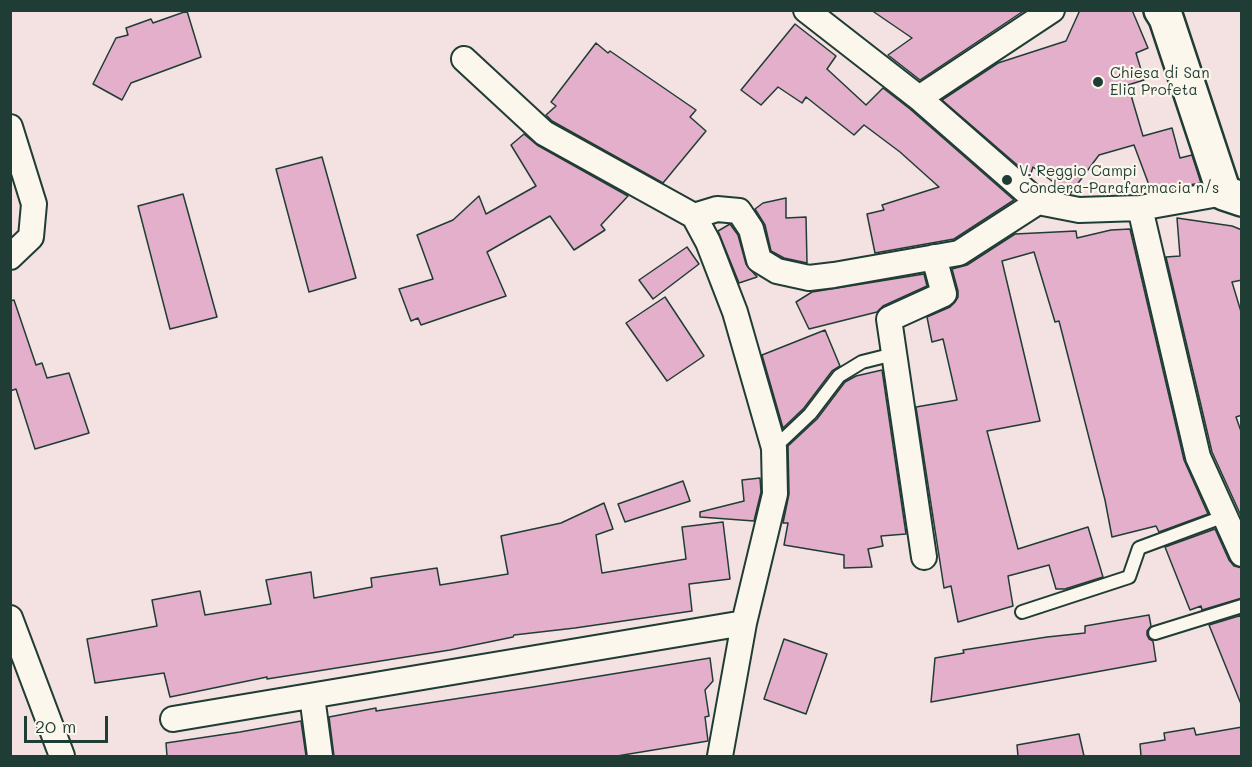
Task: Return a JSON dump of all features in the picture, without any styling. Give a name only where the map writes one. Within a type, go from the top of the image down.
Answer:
[{"type":"main road","points":[[1161,10],[1233,196]]},
{"type":"street","points":[[806,10],[919,98],[1038,202],[1079,210],[1140,208],[1233,196]]},
{"type":"street","points":[[919,98],[1052,10]]},
{"type":"street","points":[[464,59],[544,133],[694,216],[708,242],[735,312],[774,448],[775,494],[744,623],[720,756]]},
{"type":"street","points":[[10,127],[34,204],[31,237],[10,257]]},
{"type":"street","points":[[694,216],[717,209],[739,211],[751,229],[759,260],[777,271],[809,278],[959,253],[1038,202]]},
{"type":"street","points":[[1140,208],[1198,457],[1242,554]]},
{"type":"street","points":[[924,557],[889,320],[944,294],[934,257]]},
{"type":"street","points":[[10,618],[62,756]]},
{"type":"street","points":[[173,719],[744,623]]},
{"type":"street","points":[[312,696],[320,756]]},
{"type":"lane","points":[[774,448],[810,414],[839,376],[862,363],[894,354]]},
{"type":"lane","points":[[1022,612],[1129,577],[1139,548],[1224,516]]},
{"type":"lane","points":[[1155,633],[1242,606]]},
{"type":"building","points":[[871,10],[1025,10],[920,80],[888,55],[912,38]]},
{"type":"building","points":[[1080,10],[1132,10],[1148,48],[1136,53],[1144,80],[1128,85],[1143,136],[1172,128],[1180,158],[1192,155],[1201,183],[1159,190],[1149,185],[1134,145],[1099,155],[1070,194],[1033,167],[1030,176],[942,100],[998,63],[1066,41]]},
{"type":"building","points":[[187,11],[201,57],[131,83],[122,100],[93,84],[116,38],[128,35],[126,28],[151,19],[153,23]]},
{"type":"building","points":[[795,24],[836,56],[827,69],[866,105],[883,88],[1014,200],[954,239],[875,253],[867,214],[884,210],[882,205],[939,187],[900,152],[864,125],[854,135],[806,97],[802,103],[778,87],[761,105],[741,90]]},
{"type":"building","points":[[596,43],[696,110],[690,117],[706,131],[663,183],[552,121],[546,115],[556,106],[551,102]]},
{"type":"building","points":[[524,134],[537,145],[628,196],[601,225],[605,230],[574,250],[550,216],[487,252],[506,296],[421,325],[418,318],[411,321],[399,289],[433,279],[417,235],[453,220],[479,196],[486,214],[536,186],[511,145]]},
{"type":"building","points":[[322,157],[356,278],[309,292],[276,169]]},
{"type":"building","points":[[183,194],[217,317],[170,329],[138,206]]},
{"type":"building","points":[[786,198],[786,218],[806,217],[807,263],[784,258],[771,251],[765,225],[755,209],[763,203]]},
{"type":"building","points":[[1177,218],[1232,226],[1242,230],[1242,280],[1232,282],[1242,315],[1242,415],[1236,417],[1242,434],[1242,518],[1212,452],[1166,257],[1180,256]]},
{"type":"building","points":[[730,224],[738,235],[746,264],[757,277],[739,283],[718,231]]},
{"type":"building","points":[[1130,229],[1184,460],[1208,514],[1159,532],[1156,526],[1112,537],[1105,500],[1059,321],[1055,322],[1034,252],[1002,261],[1040,421],[987,431],[1018,549],[1088,527],[1103,577],[1065,589],[1056,589],[1049,565],[1008,576],[1013,606],[958,622],[951,586],[944,588],[916,407],[957,400],[943,339],[932,342],[927,317],[950,307],[958,297],[952,269],[967,265],[1015,234],[1076,231],[1077,238],[1111,230]]},
{"type":"building","points":[[687,247],[699,264],[653,299],[639,280]]},
{"type":"building","points":[[924,274],[927,286],[883,306],[877,312],[809,329],[796,302],[812,292]]},
{"type":"building","points":[[665,297],[704,356],[667,381],[626,323]]},
{"type":"building","points":[[14,300],[36,365],[42,363],[47,378],[69,373],[89,433],[35,449],[16,389],[10,391],[10,301]]},
{"type":"building","points":[[825,330],[840,366],[832,371],[804,408],[783,428],[762,355]]},
{"type":"building","points":[[882,370],[906,534],[881,536],[883,546],[868,549],[872,567],[844,568],[844,555],[784,545],[788,523],[783,523],[789,494],[788,446],[817,419],[845,382],[856,376]]},
{"type":"building","points":[[760,478],[761,492],[754,521],[700,517],[700,512],[744,501],[742,480]]},
{"type":"building","points":[[683,481],[690,501],[625,522],[618,504]]},
{"type":"building","points":[[604,503],[613,529],[596,535],[602,573],[686,559],[682,527],[723,522],[730,579],[689,584],[692,611],[514,635],[450,650],[267,679],[267,677],[170,697],[164,673],[95,683],[87,639],[157,626],[152,600],[200,591],[205,615],[271,604],[266,580],[311,572],[314,598],[372,587],[371,578],[437,568],[440,585],[508,574],[501,536],[561,523]]},
{"type":"building","points":[[1215,529],[1229,560],[1234,566],[1242,568],[1242,598],[1202,610],[1201,606],[1190,610],[1165,547]]},
{"type":"building","points":[[1149,615],[1151,626],[1147,635],[1153,641],[1156,661],[931,702],[935,658],[964,653],[963,650],[1085,633],[1085,626]]},
{"type":"building","points":[[1242,615],[1242,704],[1241,704],[1209,625]]},
{"type":"building","points":[[784,639],[827,654],[806,714],[764,699]]},
{"type":"building","points":[[710,658],[713,681],[705,690],[709,716],[705,717],[708,741],[617,756],[334,756],[329,717]]},
{"type":"building","points":[[301,721],[306,756],[167,756],[166,743]]},
{"type":"building","points":[[1242,727],[1242,756],[1141,756],[1140,744],[1165,740],[1164,733],[1194,728],[1196,735]]},
{"type":"building","points":[[1079,734],[1084,756],[1018,756],[1017,745]]},
{"type":"place","name":"Chiesa di San Elia Profeta","points":[[1098,82]]},
{"type":"place","name":"V. Reggio Campi Condera-Parafarmacia n/s","points":[[1007,180]]}]
